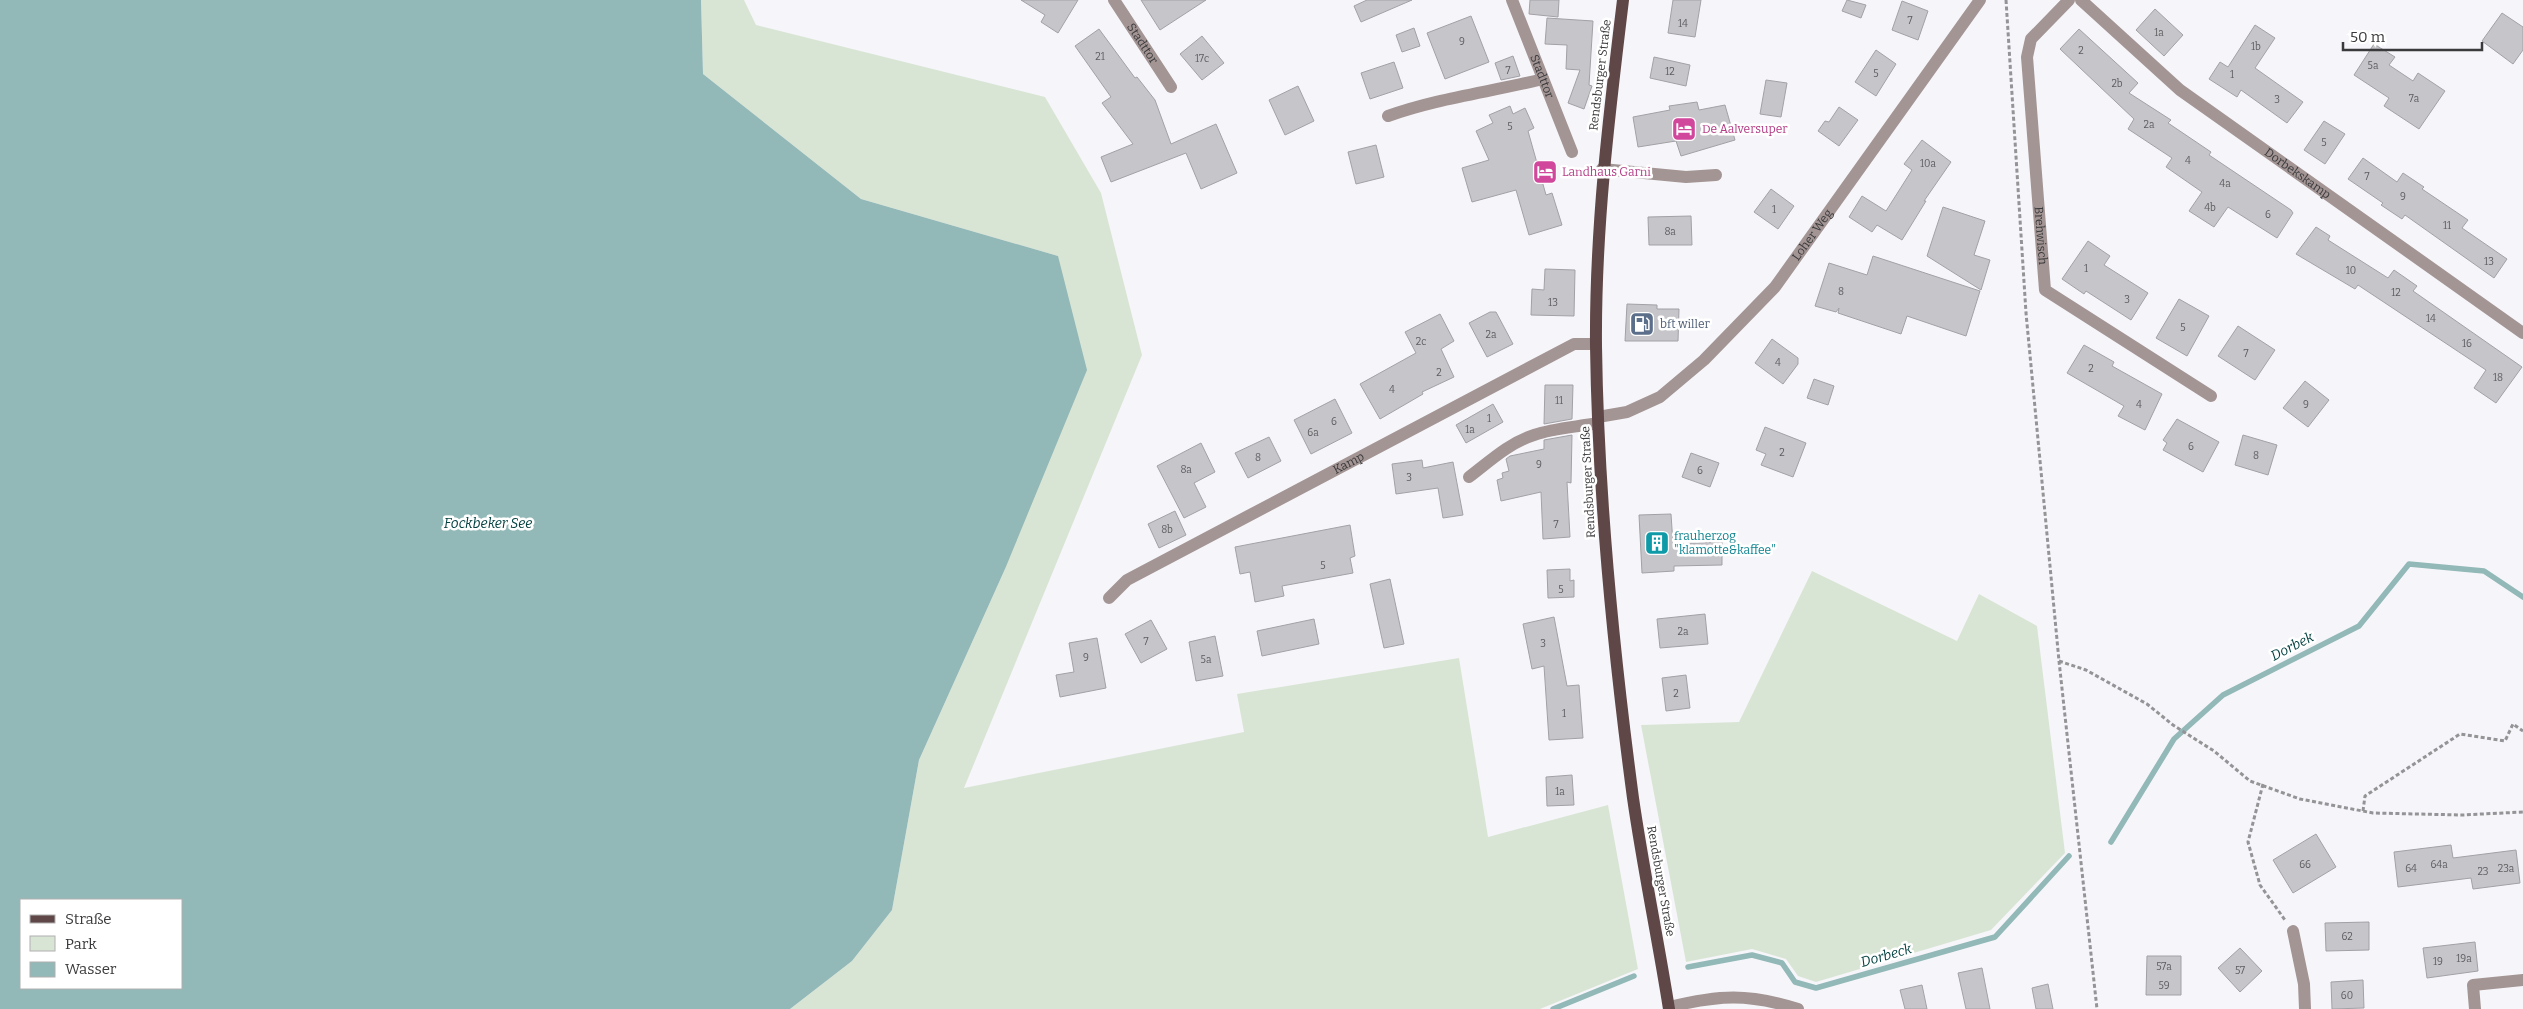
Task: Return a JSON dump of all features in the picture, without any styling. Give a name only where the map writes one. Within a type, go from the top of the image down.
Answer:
[{"type":"main road","name":"Rendsburger Straße","points":[[1623,0],[1602,169],[1596,344],[1602,510],[1616,656],[1634,800],[1669,1008]]},
{"type":"street","name":"Stadttor","points":[[1114,0],[1171,87]]},
{"type":"street","name":"Stadttor","points":[[1512,0],[1572,152]]},
{"type":"street","name":"Loher Weg","points":[[1470,477],[1502,450],[1520,440],[1535,434],[1627,412],[1660,397],[1704,360],[1775,287],[1980,0]]},
{"type":"street","name":"Brehwisch","points":[[2069,0],[2031,39],[2027,57],[2045,290],[2211,396]]},
{"type":"street","name":"Dorbekskamp","points":[[2082,0],[2180,90],[2523,332]]},
{"type":"street","points":[[1388,116],[1423,103],[1495,91],[1543,79]]},
{"type":"street","points":[[1602,169],[1686,178],[1716,175]]},
{"type":"street","name":"Kamp","points":[[1110,598],[1127,580],[1574,344],[1596,344]]},
{"type":"street","points":[[2293,931],[2304,984],[2305,1009]]},
{"type":"street","points":[[2475,1009],[2473,985],[2523,980]]},
{"type":"street","points":[[1669,1008],[1712,997],[1767,999],[1798,1009]]},
{"type":"path","points":[[2006,0],[2026,313],[2059,661],[2097,1009]]},
{"type":"path","points":[[2059,661],[2086,670],[2147,704],[2214,751],[2250,781],[2263,784],[2300,800],[2363,811],[2462,815],[2523,812]]},
{"type":"path","points":[[2363,811],[2365,796],[2460,734],[2505,741],[2514,724],[2523,731]]},
{"type":"path","points":[[2263,784],[2248,842],[2260,886],[2293,931]]},
{"type":"green space","points":[[701,0],[744,0],[756,25],[1045,97],[1101,193],[1142,355],[964,788],[1244,732],[1237,694],[1459,658],[1488,837],[1608,805],[1638,969],[1540,1009],[790,1009],[852,961],[892,910],[919,760],[1005,569],[1058,256],[861,199],[703,74]]},
{"type":"green space","points":[[1812,571],[1957,641],[1979,594],[2037,626],[2065,853],[1991,930],[1816,982],[1798,976],[1786,959],[1752,949],[1686,962],[1641,725],[1739,722]]},
{"type":"water","name":"Fockbeker See","points":[[0,0],[701,0],[703,74],[861,199],[1058,256],[1087,370],[1005,569],[919,760],[892,910],[852,961],[790,1009],[0,1009]]},
{"type":"building","points":[[1021,0],[1078,0],[1058,33],[1041,22],[1045,15]]},
{"type":"building","points":[[1141,0],[1206,0],[1160,30]]},
{"type":"building","points":[[1367,0],[1412,0],[1361,22],[1354,6]]},
{"type":"building","points":[[1530,0],[1559,0],[1558,17],[1529,14]]},
{"type":"building","points":[[1673,0],[1701,0],[1695,37],[1668,33]]},
{"type":"building","points":[[1847,0],[1866,5],[1861,18],[1842,11]]},
{"type":"building","points":[[1902,1],[1928,11],[1918,40],[1892,30]]},
{"type":"building","points":[[2155,9],[2183,35],[2164,56],[2136,30]]},
{"type":"building","points":[[2502,13],[2523,27],[2523,50],[2513,64],[2482,41]]},
{"type":"building","points":[[1471,16],[1489,62],[1445,79],[1427,33]]},
{"type":"building","points":[[1547,18],[1593,21],[1589,85],[1592,86],[1584,109],[1568,103],[1580,70],[1566,69],[1567,45],[1545,44]]},
{"type":"building","points":[[2255,25],[2275,38],[2255,68],[2303,102],[2287,123],[2241,90],[2237,97],[2209,79],[2220,62],[2228,67]]},
{"type":"building","points":[[1414,28],[1420,46],[1402,52],[1396,35]]},
{"type":"building","points":[[1099,29],[1135,78],[1137,77],[1155,100],[1171,144],[1216,124],[1237,173],[1201,189],[1186,153],[1111,182],[1101,157],[1133,144],[1102,103],[1111,97],[1075,46]]},
{"type":"building","points":[[2079,29],[2138,83],[2129,93],[2171,120],[2168,123],[2211,152],[2209,155],[2291,210],[2293,213],[2277,238],[2228,207],[2214,227],[2189,211],[2202,192],[2166,167],[2172,158],[2128,129],[2134,119],[2060,49]]},
{"type":"building","points":[[1202,36],[1224,63],[1202,80],[1180,54]]},
{"type":"building","points":[[2374,44],[2395,57],[2389,65],[2413,81],[2418,73],[2445,91],[2419,129],[2384,106],[2389,98],[2354,75]]},
{"type":"building","points":[[1876,50],[1896,64],[1876,96],[1855,82]]},
{"type":"building","points":[[1513,56],[1520,76],[1501,80],[1495,63]]},
{"type":"building","points":[[1654,57],[1690,65],[1686,86],[1650,78]]},
{"type":"building","points":[[1394,62],[1403,88],[1370,99],[1361,73]]},
{"type":"building","points":[[1766,80],[1787,83],[1781,117],[1760,114]]},
{"type":"building","points":[[1298,86],[1314,121],[1285,135],[1269,100]]},
{"type":"building","name":"De Aalversuper","points":[[1697,102],[1699,110],[1725,105],[1735,140],[1681,156],[1676,141],[1638,147],[1633,117],[1670,110],[1669,106]]},
{"type":"building","points":[[1510,106],[1513,114],[1525,108],[1534,128],[1528,131],[1546,195],[1552,193],[1562,225],[1529,235],[1516,190],[1472,202],[1462,168],[1489,160],[1476,131],[1493,123],[1489,115]]},
{"type":"building","points":[[1839,107],[1858,120],[1839,146],[1818,131],[1825,121],[1829,122]]},
{"type":"building","points":[[2324,121],[2345,134],[2325,164],[2304,150]]},
{"type":"building","points":[[1922,140],[1951,162],[1924,201],[1926,201],[1902,240],[1877,225],[1872,232],[1849,217],[1862,196],[1886,211],[1912,170],[1904,164]]},
{"type":"building","points":[[1376,145],[1384,177],[1356,184],[1348,152]]},
{"type":"building","points":[[2363,158],[2397,182],[2403,173],[2424,187],[2422,189],[2468,220],[2462,228],[2507,259],[2494,278],[2405,215],[2402,219],[2381,205],[2383,203],[2348,179]]},
{"type":"building","points":[[1771,189],[1794,206],[1778,229],[1754,212]]},
{"type":"building","points":[[1943,207],[1985,221],[1974,255],[1990,260],[1981,290],[1927,256]]},
{"type":"building","points":[[1691,216],[1692,245],[1649,245],[1648,217]]},
{"type":"building","points":[[2316,227],[2330,236],[2328,240],[2388,278],[2394,270],[2417,286],[2413,291],[2522,367],[2496,403],[2474,388],[2486,370],[2358,285],[2355,289],[2296,254]]},
{"type":"building","points":[[2088,241],[2110,256],[2104,265],[2148,293],[2131,320],[2086,291],[2084,294],[2062,279]]},
{"type":"building","points":[[1873,256],[1980,291],[1966,336],[1907,316],[1901,334],[1838,313],[1839,308],[1836,312],[1815,306],[1829,263],[1867,275]]},
{"type":"building","points":[[1545,269],[1575,270],[1574,316],[1531,315],[1532,289],[1544,290]]},
{"type":"building","points":[[2179,299],[2209,316],[2187,356],[2156,338]]},
{"type":"building","points":[[1627,304],[1657,305],[1657,309],[1679,309],[1678,341],[1625,341]]},
{"type":"building","points":[[1490,312],[1496,312],[1513,344],[1487,357],[1469,323]]},
{"type":"building","points":[[1440,314],[1454,341],[1441,349],[1454,377],[1422,392],[1423,394],[1380,419],[1360,384],[1416,353],[1405,332]]},
{"type":"building","points":[[2238,326],[2275,350],[2255,380],[2218,356]]},
{"type":"building","points":[[1772,339],[1798,358],[1798,364],[1783,384],[1755,363]]},
{"type":"building","points":[[2084,345],[2114,362],[2112,366],[2162,394],[2145,430],[2118,416],[2124,406],[2067,373]]},
{"type":"building","points":[[1814,379],[1834,386],[1828,405],[1807,398]]},
{"type":"building","points":[[2305,381],[2329,400],[2308,427],[2283,408]]},
{"type":"building","points":[[1545,385],[1573,385],[1572,419],[1544,424]]},
{"type":"building","points":[[1335,399],[1352,433],[1311,454],[1294,420]]},
{"type":"building","points":[[1493,404],[1503,422],[1466,443],[1456,425]]},
{"type":"building","points":[[2177,419],[2219,442],[2203,472],[2163,450],[2167,443],[2163,440]]},
{"type":"building","points":[[1765,427],[1806,443],[1793,477],[1761,465],[1766,454],[1756,450]]},
{"type":"building","points":[[1572,435],[1571,483],[1567,482],[1570,537],[1543,539],[1541,492],[1501,501],[1497,480],[1503,478],[1502,473],[1509,471],[1506,459],[1510,456],[1544,449],[1544,440]]},
{"type":"building","points":[[2243,435],[2277,445],[2268,475],[2235,465]]},
{"type":"building","points":[[1269,437],[1281,461],[1248,478],[1235,453]]},
{"type":"building","points":[[1201,443],[1215,472],[1194,483],[1206,507],[1184,518],[1157,466]]},
{"type":"building","points":[[1691,453],[1719,463],[1710,487],[1682,477]]},
{"type":"building","points":[[1422,460],[1423,468],[1453,462],[1463,515],[1443,518],[1438,488],[1396,494],[1392,464]]},
{"type":"building","points":[[1175,511],[1186,535],[1159,548],[1148,524]]},
{"type":"building","name":"frauherzog \"klamotte&kaffee\"","points":[[1671,514],[1673,544],[1722,542],[1722,565],[1674,566],[1674,571],[1642,573],[1639,515]]},
{"type":"building","points":[[1350,525],[1355,556],[1350,558],[1353,573],[1282,586],[1284,596],[1255,602],[1250,572],[1240,574],[1235,547]]},
{"type":"building","points":[[1570,569],[1570,581],[1574,580],[1574,597],[1548,598],[1547,570]]},
{"type":"building","points":[[1390,579],[1404,644],[1384,648],[1370,584]]},
{"type":"building","points":[[1705,614],[1708,644],[1660,648],[1657,619]]},
{"type":"building","points":[[1554,617],[1567,686],[1579,685],[1583,738],[1549,740],[1544,666],[1532,669],[1523,624]]},
{"type":"building","points":[[1314,619],[1319,644],[1262,656],[1257,631]]},
{"type":"building","points":[[1151,620],[1167,649],[1141,663],[1125,634]]},
{"type":"building","points":[[1215,636],[1223,676],[1196,681],[1189,642]]},
{"type":"building","points":[[1097,638],[1106,688],[1060,697],[1056,675],[1074,672],[1069,643]]},
{"type":"building","points":[[1686,675],[1690,708],[1666,711],[1662,678]]},
{"type":"building","points":[[1572,775],[1574,805],[1547,806],[1546,777]]},
{"type":"building","points":[[2316,834],[2336,867],[2293,893],[2273,860]]},
{"type":"building","points":[[2451,845],[2453,858],[2516,850],[2520,883],[2473,889],[2471,878],[2398,887],[2394,852]]},
{"type":"building","points":[[2369,922],[2369,950],[2326,951],[2325,923]]},
{"type":"building","points":[[2475,942],[2478,971],[2427,978],[2423,948]]},
{"type":"building","points":[[2240,948],[2262,971],[2240,992],[2218,968]]},
{"type":"building","points":[[2147,956],[2181,956],[2181,995],[2146,995]]},
{"type":"building","points":[[1982,968],[1990,1009],[1966,1009],[1958,973]]},
{"type":"building","points":[[2363,980],[2364,1008],[2332,1009],[2331,982]]},
{"type":"building","points":[[2048,984],[2053,1009],[2036,1009],[2032,988]]},
{"type":"building","points":[[1922,985],[1927,1009],[1905,1009],[1900,990]]},
{"type":"waterway","name":"Dorbek","points":[[2111,842],[2174,739],[2223,695],[2359,626],[2409,564],[2484,571],[2523,597]]},
{"type":"waterway","name":"Dorbeck","points":[[1688,967],[1752,955],[1782,963],[1795,982],[1816,988],[1995,937],[2069,856]]},
{"type":"waterway","name":"Dorbeck","points":[[1553,1009],[1634,976]]},
{"type":"place","name":"De Aalversuper","points":[[1684,129]]},
{"type":"place","name":"Landhaus Garni","points":[[1545,172]]},
{"type":"place","name":"bft willer","points":[[1642,324]]},
{"type":"place","name":"frauherzog \"klamotte&kaffee\"","points":[[1657,543]]}]
